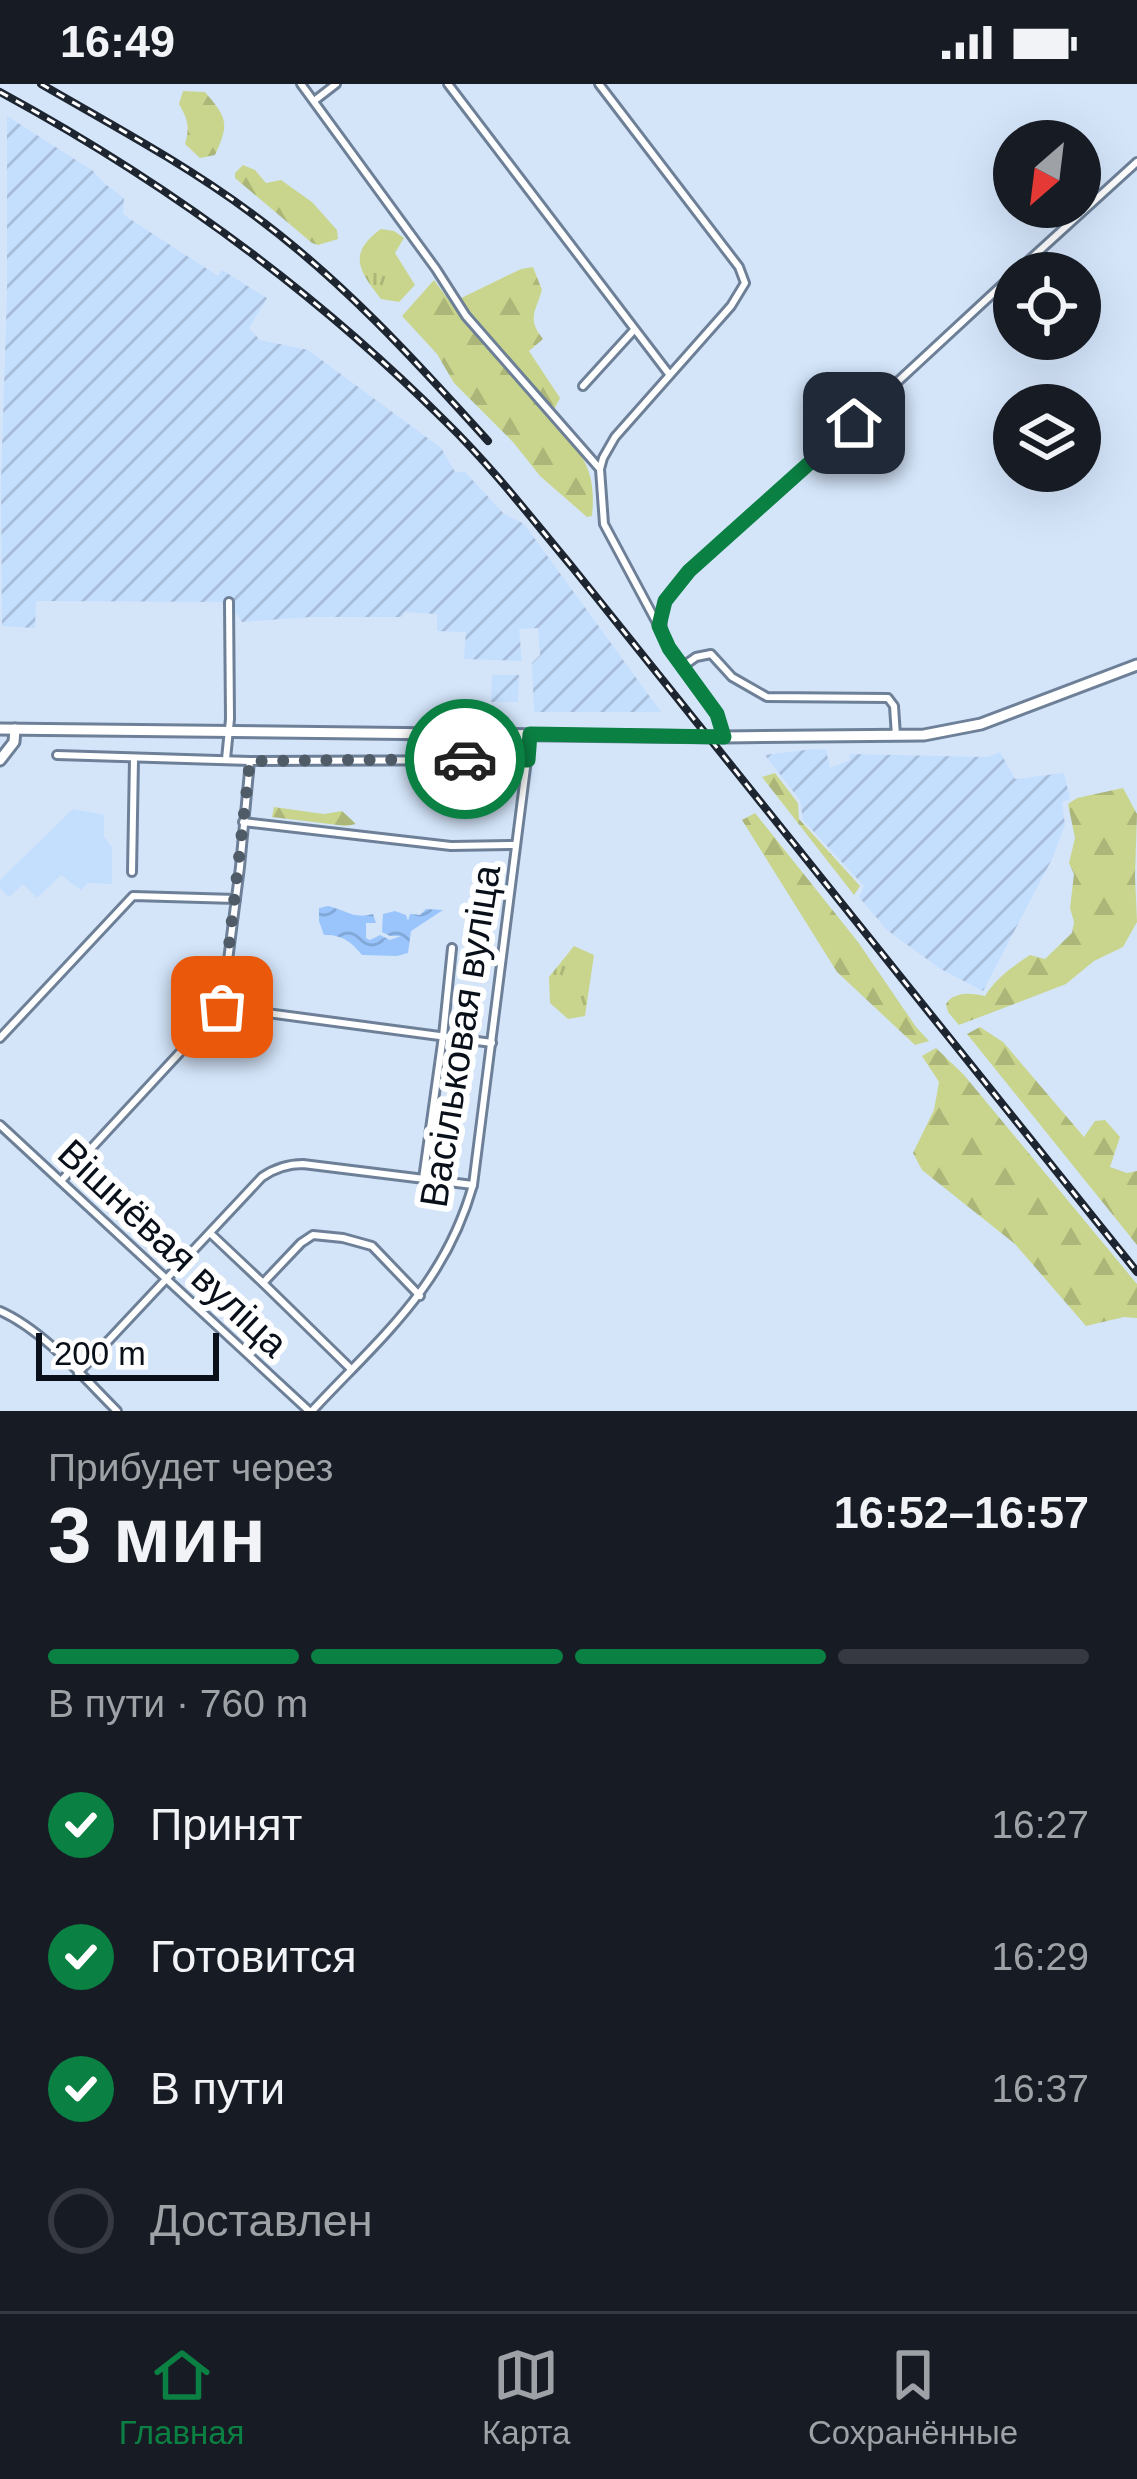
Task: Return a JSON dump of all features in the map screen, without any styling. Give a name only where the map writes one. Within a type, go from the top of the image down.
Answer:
[{"type":"street","points":[[301,84],[466,316],[600,469]]},
{"type":"street","points":[[314,101],[335,84]]},
{"type":"street","points":[[448,84],[669,374]]},
{"type":"street","points":[[598,84],[739,267],[745,283],[731,306],[615,437],[600,469],[604,524],[669,648],[717,714],[724,737]]},
{"type":"street","points":[[1039,252],[1137,161]]},
{"type":"street","points":[[659,626],[665,601],[689,571],[993,294]]},
{"type":"street","points":[[583,386],[634,330]]},
{"type":"street","points":[[226,759],[229,602]]},
{"type":"street","points":[[682,667],[711,654],[732,677],[767,698],[888,698],[894,706],[896,736]]},
{"type":"street","points":[[0,729],[896,736],[944,733],[981,724],[1137,665]]},
{"type":"street","points":[[0,760],[14,742],[15,730]]},
{"type":"street","name":"Васільковая вуліца","points":[[310,1411],[420,1296],[457,1234],[472,1185],[530,734]]},
{"type":"street","points":[[57,754],[250,761],[528,760]]},
{"type":"street","points":[[133,872],[134,759]]},
{"type":"street","points":[[61,1181],[222,1007],[250,761]]},
{"type":"street","points":[[244,822],[451,846],[516,845]]},
{"type":"street","points":[[0,1038],[133,896],[236,898]]},
{"type":"street","points":[[423,1179],[452,948]]},
{"type":"street","points":[[222,1007],[492,1043]]},
{"type":"street","name":"Вішнёвая вуліца","points":[[0,1125],[310,1411]]},
{"type":"street","points":[[78,1373],[262,1177],[282,1166],[303,1164],[472,1185]]},
{"type":"street","points":[[210,1233],[351,1369]]},
{"type":"street","points":[[263,1283],[313,1235],[372,1246],[420,1296]]},
{"type":"street","points":[[0,1311],[14,1318],[117,1411]]},
{"type":"shaded area","points":[[7,116],[93,171],[124,198],[123,214],[218,276],[222,270],[267,298],[249,328],[260,340],[308,350],[441,448],[455,472],[465,472],[504,514],[524,524],[661,712],[534,712],[532,663],[540,655],[538,628],[519,629],[522,661],[464,659],[466,632],[437,631],[437,614],[242,622],[228,602],[36,601],[35,628],[2,626]]},
{"type":"shaded area","points":[[492,675],[519,675],[518,702],[491,702]]},
{"type":"shaded area","points":[[826,750],[830,768],[850,760],[849,754],[988,757],[1000,752],[1015,779],[1064,773],[1070,799],[1062,802],[1065,825],[983,991],[939,968],[887,930],[859,897],[864,886],[803,820],[800,800],[765,755]]},
{"type":"shaded area","points":[[73,809],[104,815],[104,837],[112,847],[112,884],[88,883],[81,890],[61,875],[37,898],[23,884],[9,897],[0,888],[0,880]]},
{"type":"green space","points":[[183,91],[205,92],[222,115],[223,135],[215,155],[200,158],[185,144],[187,124],[179,104]]},
{"type":"green space","points":[[243,165],[266,183],[281,180],[312,202],[337,230],[338,239],[312,243],[235,178]]},
{"type":"green space","points":[[381,229],[404,238],[395,253],[415,285],[399,302],[381,299],[360,263],[363,247]]},
{"type":"green space","points":[[533,267],[542,290],[534,321],[543,339],[529,351],[560,398],[550,417],[589,472],[592,516],[587,517],[540,476],[454,383],[437,354],[402,316],[434,280],[451,303]]},
{"type":"green space","points":[[775,773],[798,803],[799,819],[860,886],[854,895],[762,777]]},
{"type":"green space","points":[[1123,788],[1137,814],[1137,922],[1123,947],[1094,961],[1066,984],[959,1025],[948,1012],[949,1000],[964,994],[985,996],[1017,964],[1030,955],[1045,959],[1072,933],[1074,874],[1069,863],[1075,838],[1068,804]]},
{"type":"green space","points":[[274,807],[324,814],[342,811],[356,824],[272,817]]},
{"type":"green space","points":[[755,813],[858,942],[929,1041],[915,1045],[837,972],[742,820]]},
{"type":"green space","points":[[574,946],[594,955],[585,1016],[568,1019],[550,1003],[549,977]]},
{"type":"green space","points":[[980,1027],[1003,1042],[1084,1137],[1095,1121],[1105,1120],[1120,1137],[1110,1167],[1137,1171],[1137,1245],[967,1034]]},
{"type":"green space","points":[[936,1048],[964,1075],[1137,1284],[1137,1318],[1086,1326],[1015,1244],[922,1170],[913,1153],[934,1110],[939,1082],[922,1056]]},
{"type":"water","points":[[328,906],[355,915],[373,914],[376,923],[366,923],[370,940],[380,935],[390,940],[401,936],[382,932],[383,914],[395,911],[408,921],[410,914],[443,910],[411,931],[408,953],[362,955],[346,940],[324,935],[319,908]]},
{"type":"railway","points":[[41,84],[200,178],[284,238],[375,321],[488,441]]},
{"type":"railway","points":[[0,92],[120,163],[236,241],[345,328],[464,440],[573,568],[1137,1272]]},
{"type":"way so far","points":[[222,1007],[250,761],[465,759]]},
{"type":"route","points":[[465,759],[528,760],[530,734],[724,737],[717,714],[669,648],[659,626],[665,601],[729,533],[854,423]]}]
